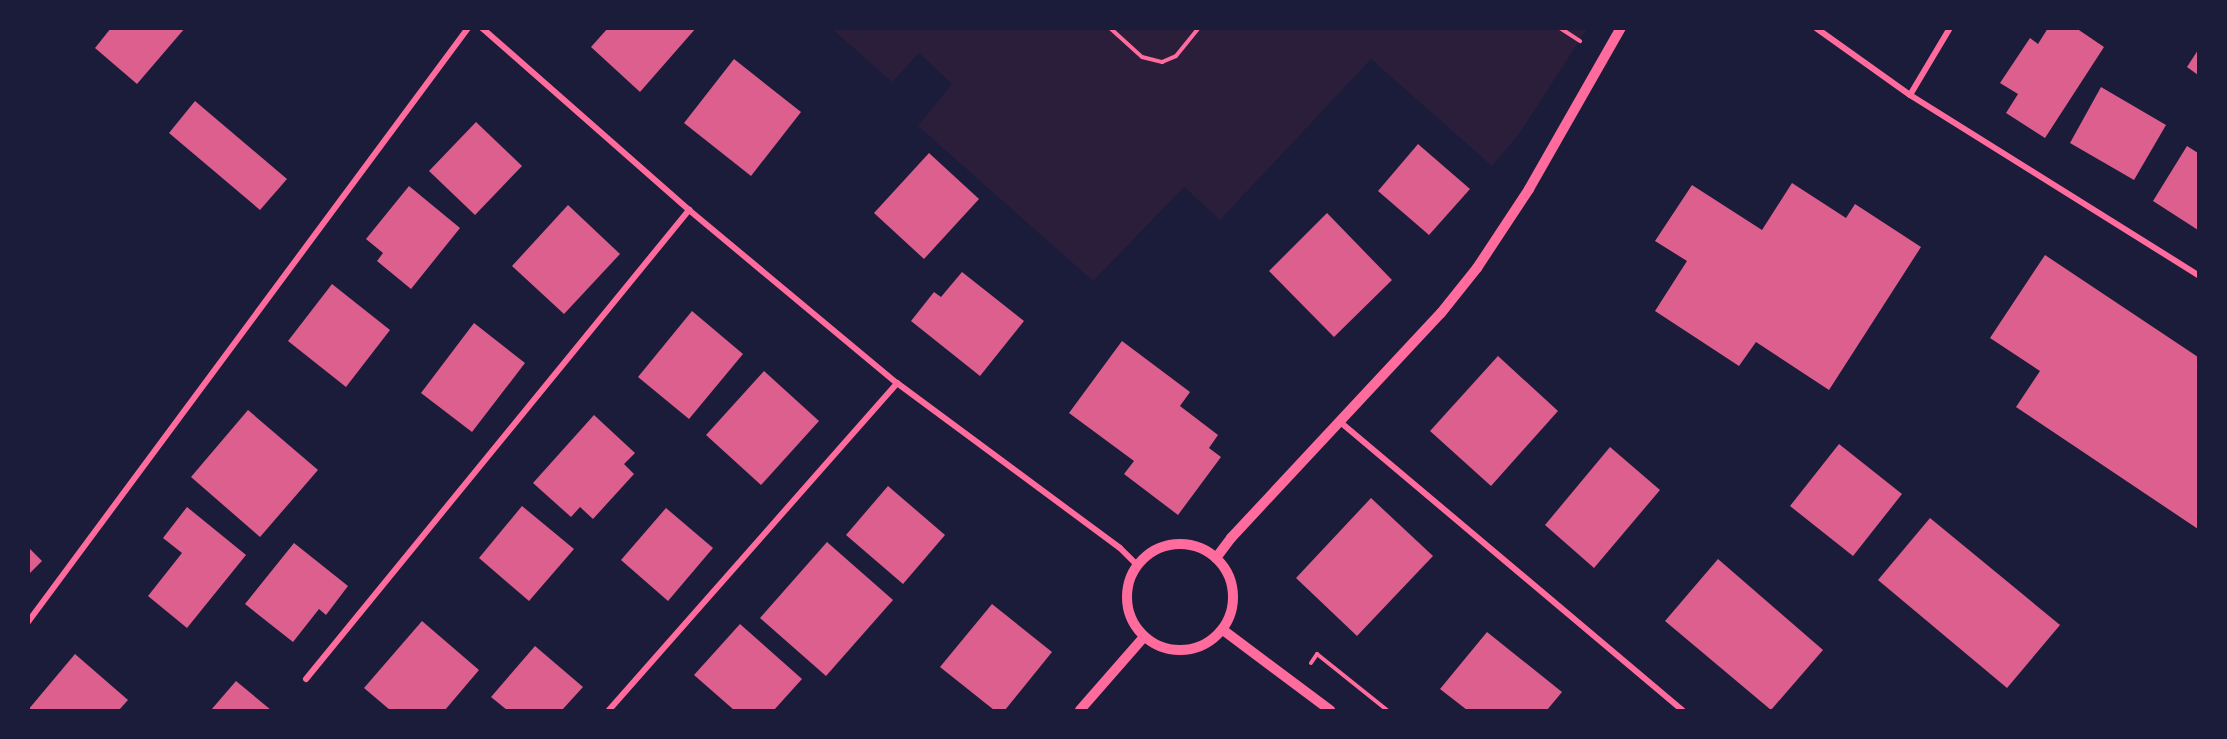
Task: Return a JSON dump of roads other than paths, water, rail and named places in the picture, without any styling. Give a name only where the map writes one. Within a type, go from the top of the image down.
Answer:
[{"type":"street","points":[[28,622],[468,28]]},
{"type":"street","points":[[482,28],[689,210],[897,383],[1120,548],[1137,565]]},
{"type":"street","points":[[1216,558],[1231,538],[1441,313],[1478,268],[1529,189],[1621,28]]},
{"type":"street","points":[[1816,28],[1910,95],[2199,275]]},
{"type":"street","points":[[1910,95],[1950,28]]},
{"type":"street","points":[[306,679],[689,210]]},
{"type":"street","points":[[609,711],[897,383]]},
{"type":"street","points":[[1339,421],[1682,711]]},
{"type":"street","points":[[1182,544],[1201,548],[1216,558],[1229,577],[1234,595],[1231,613],[1223,630],[1213,639],[1196,648],[1178,651],[1160,646],[1144,637],[1131,618],[1127,600],[1130,581],[1137,565],[1148,555],[1164,546],[1182,544]]},
{"type":"street","points":[[1223,630],[1297,684],[1329,711]]},
{"type":"street","points":[[1080,711],[1144,637]]}]
